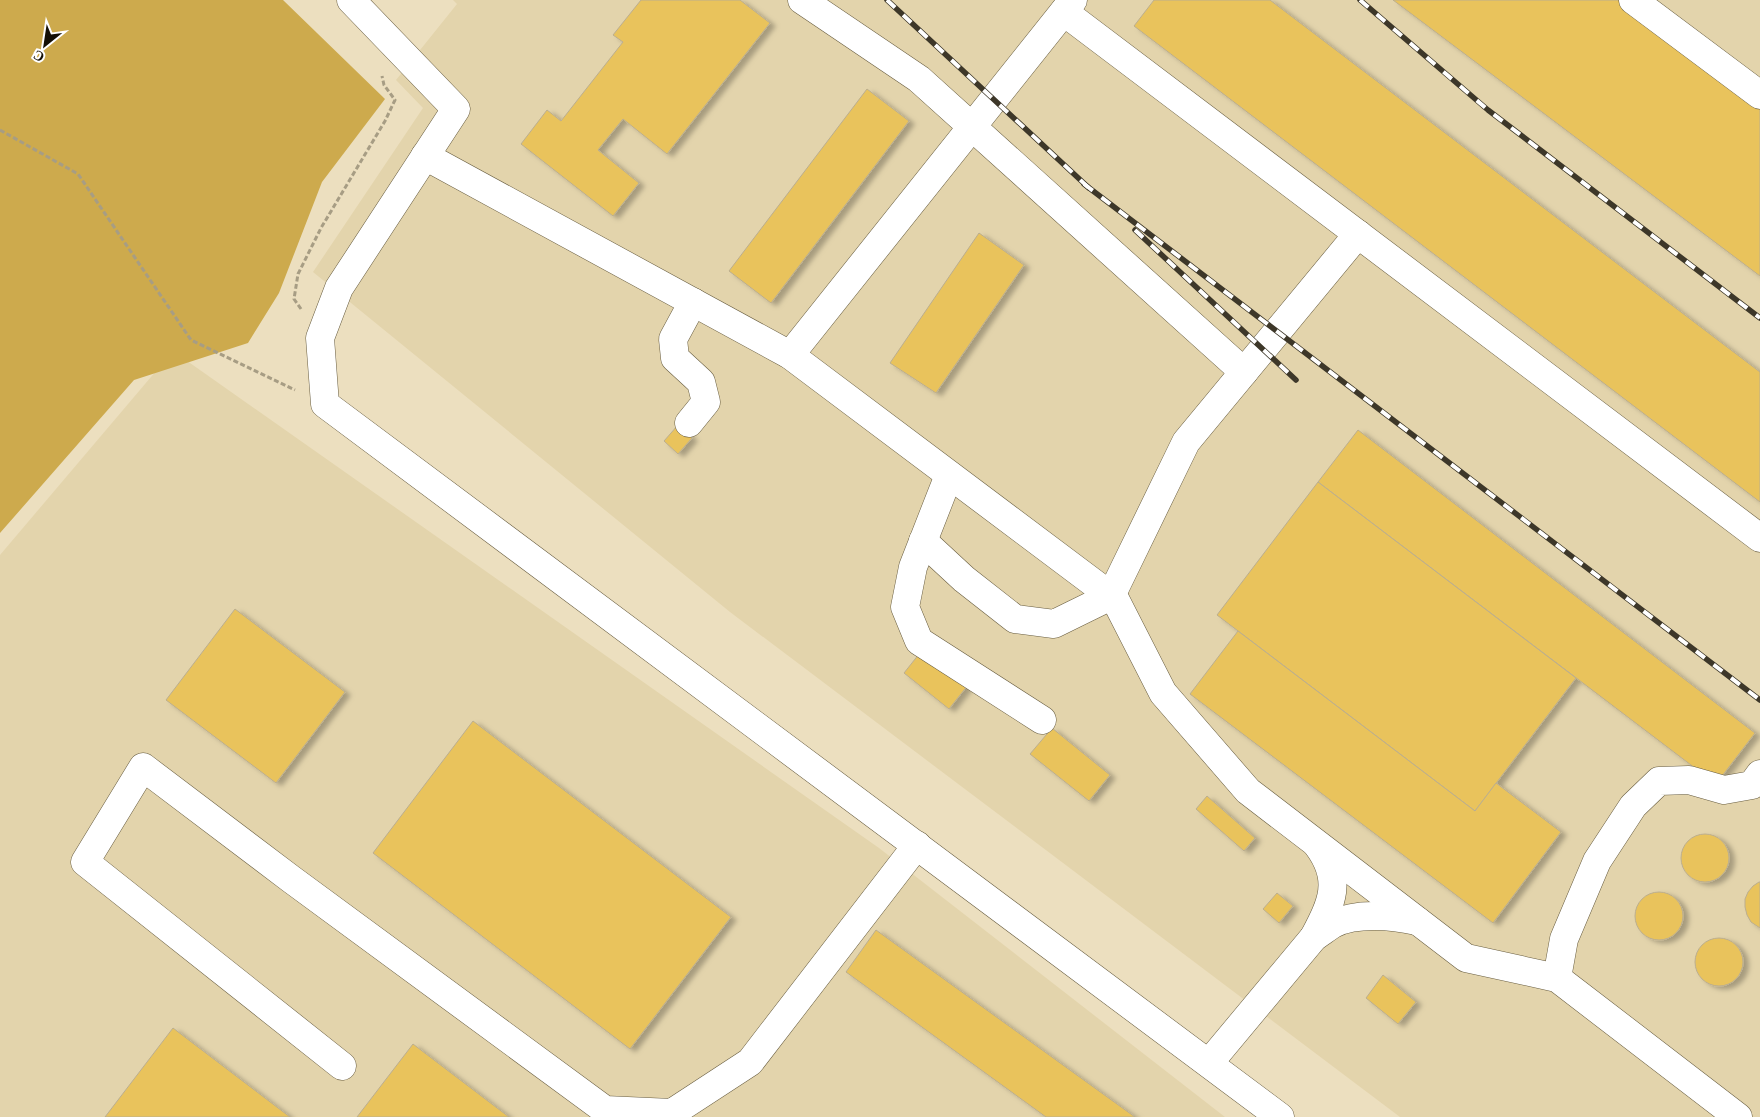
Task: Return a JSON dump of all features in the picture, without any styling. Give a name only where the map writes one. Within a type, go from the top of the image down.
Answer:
[{"type":"street","points":[[350,0],[456,109],[339,288],[320,338],[325,404],[1280,1117]]},
{"type":"street","points":[[802,0],[919,79],[1244,372]]},
{"type":"street","points":[[1633,0],[1760,95]]},
{"type":"street","points":[[790,355],[1068,6],[1358,234],[1760,538]]},
{"type":"street","points":[[425,156],[790,355],[1115,599],[1164,693],[1248,791],[1466,958],[1556,978],[1738,1117]]},
{"type":"street","points":[[923,541],[964,580],[1015,619],[1054,624],[1111,596],[1186,442],[1358,234]]},
{"type":"street","points":[[689,423],[706,402],[701,382],[675,358],[673,340],[693,302]]},
{"type":"street","points":[[949,475],[913,567],[905,607],[919,640],[1042,720]]},
{"type":"street","points":[[342,1066],[85,862],[143,767],[298,885],[605,1110],[672,1115],[750,1062],[917,845]]},
{"type":"street","points":[[1556,978],[1564,939],[1597,860],[1633,806],[1659,782],[1689,780],[1724,790],[1752,786],[1760,774]]},
{"type":"street","points":[[1209,1063],[1314,937],[1328,911],[1333,889],[1332,874],[1324,854],[1314,842]]},
{"type":"street","points":[[1314,937],[1335,923],[1351,919],[1395,916],[1419,922]]},
{"type":"path","points":[[320,338],[294,299],[298,274],[321,228],[385,121],[394,100],[384,85],[380,64],[389,39]]},
{"type":"path","points":[[0,130],[78,174],[191,340],[325,404]]},
{"type":"shaded area","points":[[0,0],[283,0],[385,99],[322,182],[279,293],[248,343],[134,380],[0,533]]},
{"type":"shaded area","points":[[453,0],[1760,0],[1760,1117],[1400,1117],[730,612],[313,272],[423,108],[396,80],[457,4]]},
{"type":"shaded area","points":[[173,351],[879,848],[1225,1117],[0,1117],[0,555]]},
{"type":"building","points":[[641,0],[740,0],[770,23],[667,154],[623,119],[598,150],[639,183],[613,216],[521,144],[547,110],[561,121],[623,42],[613,35]]},
{"type":"building","points":[[1154,0],[1270,0],[1760,372],[1760,502],[1134,26]]},
{"type":"building","points":[[1393,0],[1625,0],[1760,102],[1760,276]]},
{"type":"building","points":[[867,89],[909,121],[771,303],[729,271]]},
{"type":"building","points":[[979,233],[1024,265],[936,393],[890,363]]},
{"type":"building","points":[[678,425],[692,438],[678,454],[664,441]]},
{"type":"building","points":[[1358,430],[1755,733],[1716,784],[1318,482]]},
{"type":"building","points":[[1318,482],[1576,678],[1475,811],[1217,615]]},
{"type":"building","points":[[235,609],[345,692],[276,783],[166,700]]},
{"type":"building","points":[[1238,631],[1475,811],[1496,783],[1561,832],[1493,923],[1190,694]]},
{"type":"building","points":[[923,649],[968,685],[949,709],[904,673]]},
{"type":"building","points":[[473,721],[731,917],[630,1049],[373,853]]},
{"type":"building","points":[[1052,728],[1110,775],[1089,801],[1030,754]]},
{"type":"building","points":[[1207,796],[1255,838],[1244,851],[1196,809]]},
{"type":"building","points":[[1700,834],[1710,834],[1722,841],[1729,853],[1729,863],[1722,875],[1710,882],[1700,882],[1692,878],[1685,871],[1681,863],[1681,853],[1685,845],[1692,838]]},
{"type":"building","points":[[1759,882],[1760,928],[1751,922],[1745,907],[1745,899],[1748,892]]},
{"type":"building","points":[[1654,892],[1664,892],[1676,899],[1683,911],[1683,921],[1676,933],[1664,940],[1654,940],[1646,936],[1639,929],[1635,921],[1635,911],[1639,903],[1646,896]]},
{"type":"building","points":[[1277,893],[1293,906],[1279,923],[1263,909]]},
{"type":"building","points":[[876,930],[1135,1117],[1046,1117],[846,972]]},
{"type":"building","points":[[1714,938],[1724,938],[1736,945],[1743,957],[1743,967],[1736,979],[1724,986],[1714,986],[1706,982],[1699,975],[1695,967],[1695,957],[1699,949],[1706,942]]},
{"type":"building","points":[[1383,975],[1416,1002],[1398,1024],[1366,998]]},
{"type":"building","points":[[173,1028],[290,1117],[105,1117]]},
{"type":"building","points":[[413,1044],[509,1117],[357,1117]]},
{"type":"railway","points":[[887,0],[1089,188]]},
{"type":"railway","points":[[1360,0],[1488,110],[1760,318]]},
{"type":"railway","points":[[1084,184],[1760,700]]},
{"type":"railway","points":[[1135,230],[1296,380]]}]
